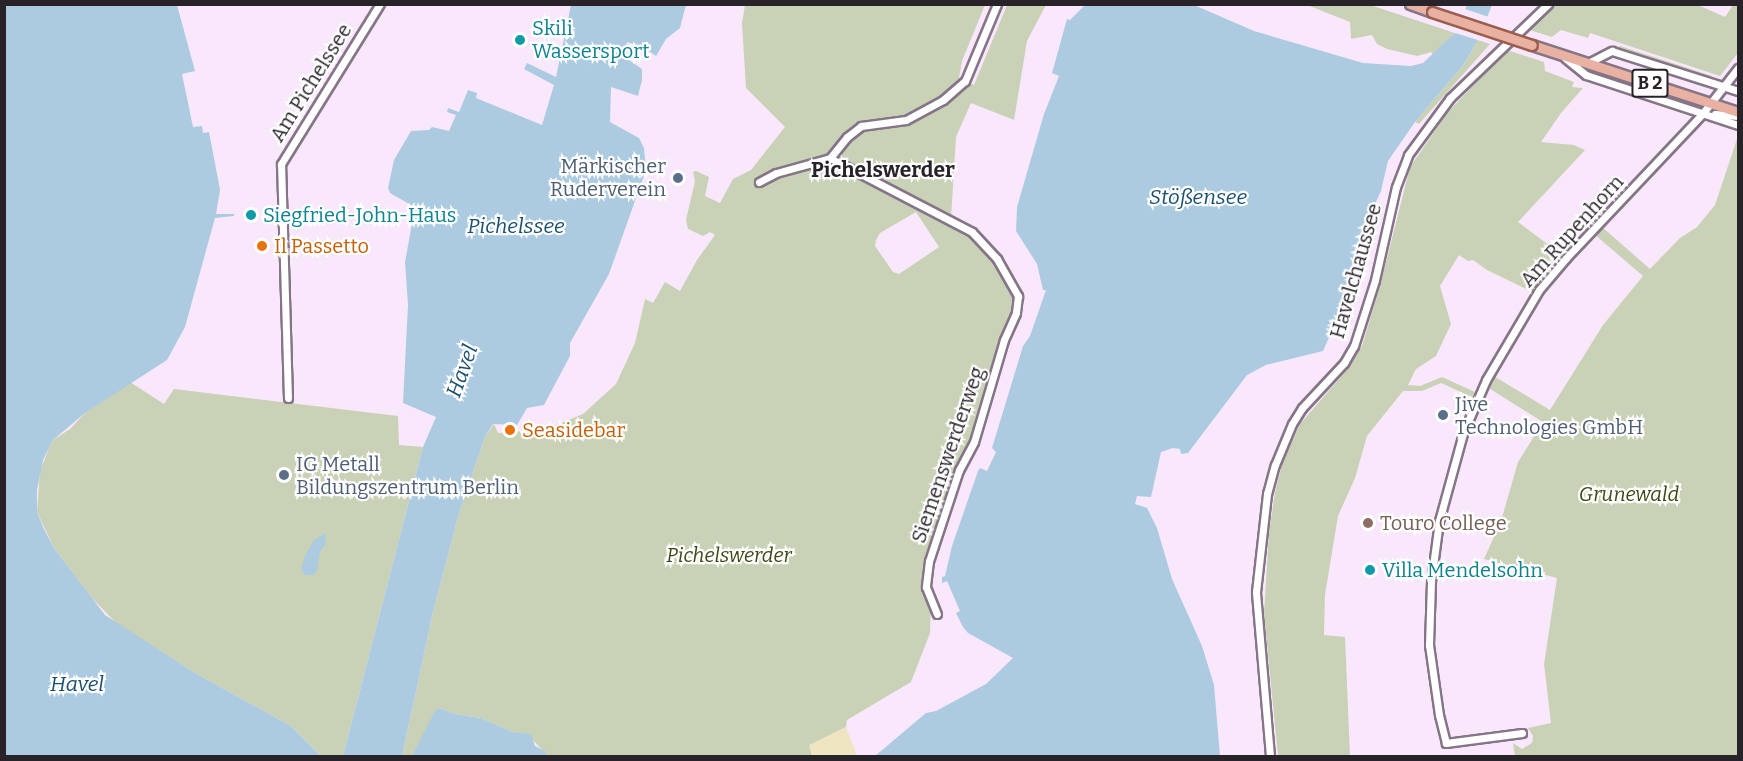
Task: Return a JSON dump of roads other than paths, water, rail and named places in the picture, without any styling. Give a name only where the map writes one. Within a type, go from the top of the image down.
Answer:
[{"type":"main road","name":"B 2","points":[[1410,4],[1711,103],[1738,114]]},
{"type":"street","name":"Am Pichelssee","points":[[288,398],[280,164],[380,4]]},
{"type":"street","points":[[759,182],[776,173],[830,158],[847,137],[861,126],[896,123],[921,114],[965,81],[997,4]]},
{"type":"street","name":"Havelchaussee","points":[[1270,756],[1256,592],[1267,494],[1275,465],[1292,424],[1302,408],[1344,363],[1354,346],[1375,280],[1396,187],[1408,155],[1450,98],[1491,56],[1548,4]]},
{"type":"street","points":[[1588,63],[1612,51],[1738,91]]},
{"type":"street","points":[[1561,54],[1586,75],[1738,125]]},
{"type":"street","name":"Am Rupenhorn","points":[[1522,733],[1446,743],[1433,681],[1429,620],[1435,547],[1448,482],[1478,396],[1530,303],[1566,258],[1703,113],[1738,68]]},
{"type":"street","points":[[1703,113],[1738,114]]},
{"type":"street","name":"Siemenswerderweg","points":[[830,158],[972,232],[1006,271],[1018,296],[1016,313],[1004,340],[974,442],[959,471],[929,561],[926,587],[937,614]]},
{"type":"water","name":"Havel","points":[[4,5],[177,5],[195,71],[182,74],[193,127],[202,126],[203,133],[209,132],[218,179],[220,190],[216,214],[234,214],[234,216],[215,218],[185,327],[167,360],[85,413],[53,440],[43,460],[37,490],[37,512],[44,529],[54,548],[105,615],[195,673],[291,726],[321,756],[5,756]]},
{"type":"water","name":"Pichelssee","points":[[571,5],[686,5],[680,28],[666,39],[656,56],[643,47],[627,42],[623,56],[642,69],[638,96],[611,87],[610,122],[639,138],[644,148],[646,170],[609,274],[570,343],[570,356],[544,405],[527,408],[517,425],[493,424],[485,437],[459,513],[433,612],[402,756],[343,756],[423,447],[436,417],[403,403],[408,305],[405,262],[414,213],[411,205],[390,193],[388,188],[394,160],[411,131],[429,130],[432,127],[449,131],[456,115],[447,112],[448,108],[459,112],[468,90],[477,93],[476,98],[542,125],[554,85],[524,69],[527,63],[556,77]]},
{"type":"water","name":"Stößensee","points":[[1085,5],[1194,5],[1254,31],[1363,63],[1411,66],[1423,63],[1455,33],[1467,5],[1492,5],[1478,40],[1464,64],[1415,122],[1388,161],[1381,191],[1371,213],[1345,301],[1323,351],[1266,365],[1247,375],[1188,453],[1181,454],[1180,449],[1173,448],[1161,452],[1151,497],[1137,496],[1135,504],[1147,508],[1157,528],[1172,579],[1202,646],[1214,685],[1220,756],[875,756],[926,713],[936,711],[986,684],[1013,658],[968,633],[956,613],[960,611],[947,581],[942,583],[942,577],[945,576],[952,546],[978,471],[980,468],[987,471],[996,452],[992,448],[1023,346],[1030,336],[1046,290],[1043,290],[1037,264],[1016,231],[1017,207],[1044,114],[1059,76],[1052,73],[1067,19],[1070,20]]},
{"type":"water","points":[[325,533],[326,543],[320,552],[317,571],[313,575],[305,575],[301,569],[305,556],[314,540]]},
{"type":"water","points":[[440,708],[454,714],[481,718],[513,732],[531,734],[535,746],[545,751],[548,756],[412,756],[435,711]]},
{"type":"place","name":"Skili Wassersport","points":[[520,40]]},
{"type":"place","name":"Märkischer Ruderverein","points":[[678,178]]},
{"type":"place","name":"Siegfried-John-Haus","points":[[251,215]]},
{"type":"place","name":"Il Passetto","points":[[262,246]]},
{"type":"place","name":"Jive Technologies GmbH","points":[[1443,415]]},
{"type":"place","name":"Seasidebar","points":[[510,430]]},
{"type":"place","name":"IG Metall Bildungszentrum Berlin","points":[[284,475]]},
{"type":"place","name":"Touro College","points":[[1368,523]]},
{"type":"place","name":"Villa Mendelsohn","points":[[1370,570]]},
{"type":"district","name":"Pichelswerder","points":[[883,170]]},
{"type":"park label","name":"Grunewald","points":[[1629,494]]}]
